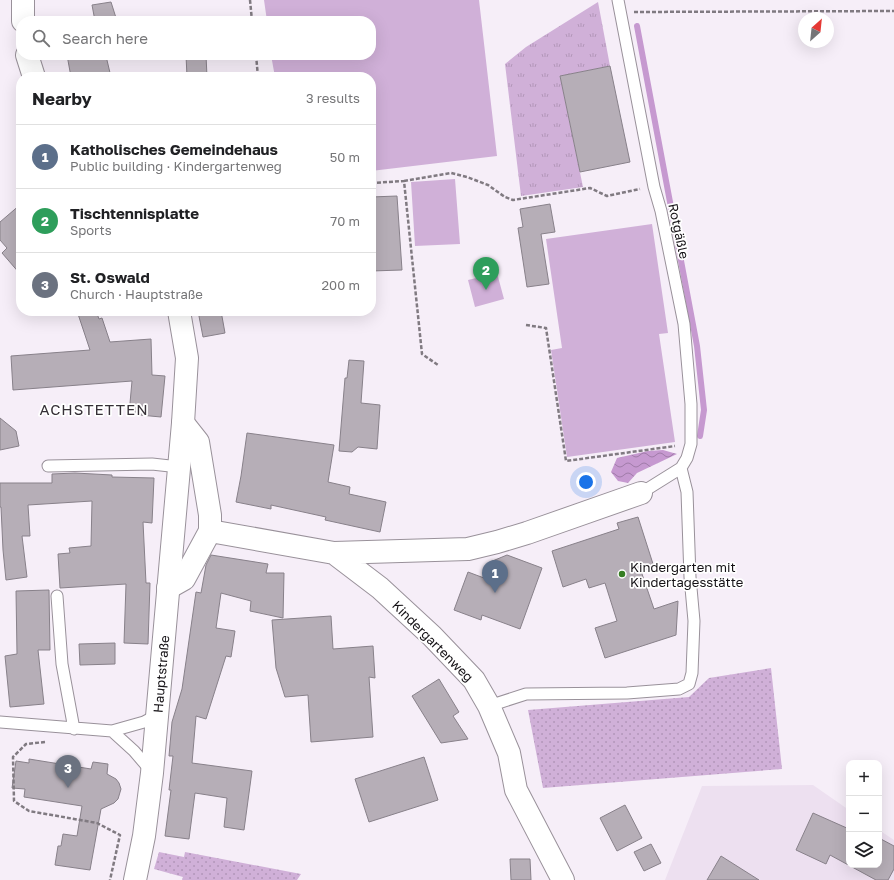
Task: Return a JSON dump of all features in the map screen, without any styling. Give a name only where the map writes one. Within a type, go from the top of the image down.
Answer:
[{"type":"street","points":[[23,16],[24,0]]},
{"type":"street","points":[[29,60],[32,72]]},
{"type":"street","name":"Hauptstraße","points":[[134,880],[144,836],[152,773],[183,423],[187,358],[180,316]]},
{"type":"street","points":[[168,588],[184,579],[210,531],[210,515],[198,442],[183,423]]},
{"type":"street","name":"Kindergartenweg","points":[[210,531],[334,553],[468,549],[527,533],[641,493]]},
{"type":"street","name":"Kindergartenweg","points":[[334,553],[380,588],[432,636],[474,680],[489,706],[509,753],[516,790],[563,880]]},
{"type":"lane","name":"Rotgäßle","points":[[618,0],[654,187],[661,211],[684,324],[691,404],[691,444],[687,458],[681,468]]},
{"type":"lane","points":[[48,466],[152,464],[179,467]]},
{"type":"lane","points":[[489,706],[526,694],[627,693],[679,689],[689,684],[692,674],[694,621],[690,578],[687,492],[681,468]]},
{"type":"lane","name":"Kindergartenweg","points":[[641,493],[681,468]]},
{"type":"lane","points":[[57,596],[62,664],[74,729]]},
{"type":"lane","points":[[0,722],[112,731],[144,722],[157,715]]},
{"type":"lane","points":[[112,731],[134,750],[152,773]]},
{"type":"path","points":[[250,0],[252,16]]},
{"type":"path","points":[[620,12],[894,10]]},
{"type":"path","points":[[256,60],[258,72]]},
{"type":"path","points":[[376,183],[404,181],[451,173],[488,185],[504,197],[513,200],[590,188],[607,196],[654,187]]},
{"type":"path","points":[[404,181],[422,354],[438,365]]},
{"type":"path","points":[[526,326],[546,328],[566,461],[691,444]]},
{"type":"path","points":[[47,742],[26,744],[13,757],[14,801],[29,811],[97,823],[120,835],[110,880]]},
{"type":"shaded area","points":[[813,785],[846,808],[846,868],[882,868],[882,832],[894,840],[894,880],[665,880],[702,786]]},
{"type":"green space","points":[[264,0],[479,0],[497,156],[376,170],[376,72],[274,72],[272,60],[376,60],[376,16],[266,16]]},
{"type":"green space","points":[[598,2],[610,66],[560,76],[583,187],[521,196],[505,64],[526,47]]},
{"type":"green space","points":[[455,179],[460,244],[415,246],[411,182]]},
{"type":"green space","points":[[652,224],[668,333],[659,334],[675,442],[567,457],[551,350],[562,348],[546,239]]},
{"type":"green space","points":[[497,273],[504,299],[475,307],[468,280]]},
{"type":"green space","points":[[771,668],[782,769],[543,788],[528,710],[689,697],[709,678]]},
{"type":"green space","points":[[159,852],[184,857],[185,852],[301,874],[297,880],[182,880],[183,877],[154,869]]},
{"type":"water","points":[[663,450],[677,454],[637,473],[628,483],[618,481],[611,472],[617,458],[648,451]]},
{"type":"building","points":[[111,2],[115,16],[94,16],[92,5]]},
{"type":"building","points":[[68,60],[107,60],[110,72],[70,72]]},
{"type":"building","points":[[186,60],[206,60],[207,72],[187,72]]},
{"type":"building","points":[[610,66],[630,162],[580,172],[560,76]]},
{"type":"building","points":[[397,196],[402,270],[376,271],[376,197]]},
{"type":"building","points":[[550,204],[555,232],[541,234],[549,284],[527,287],[518,228],[523,227],[520,209]]},
{"type":"building","points":[[16,208],[16,269],[2,253],[7,248],[0,240],[0,222]]},
{"type":"building","points":[[79,316],[98,316],[99,319],[102,318],[110,342],[151,339],[152,375],[165,376],[161,417],[129,414],[132,381],[13,390],[11,356],[90,350]]},
{"type":"building","points":[[199,316],[222,316],[225,333],[203,337]]},
{"type":"building","points":[[349,360],[364,361],[361,403],[380,405],[377,449],[358,447],[352,452],[339,451],[345,378],[347,378]]},
{"type":"building","points":[[0,418],[16,431],[19,446],[0,450]]},
{"type":"building","points":[[247,433],[334,445],[328,482],[350,487],[349,494],[386,502],[380,532],[325,520],[326,517],[271,505],[271,509],[236,502]]},
{"type":"building","points":[[75,473],[112,475],[112,477],[154,478],[152,523],[143,522],[146,583],[150,583],[148,644],[124,643],[126,584],[60,588],[58,554],[70,553],[69,548],[91,546],[92,501],[28,505],[30,536],[22,536],[27,577],[6,580],[0,507],[0,483],[52,483],[52,474]]},
{"type":"building","points":[[638,517],[654,567],[641,571],[654,609],[678,601],[676,635],[605,658],[595,628],[617,621],[605,583],[589,588],[586,579],[563,587],[552,551],[619,529],[617,523]]},
{"type":"building","points":[[211,555],[268,564],[266,573],[284,573],[283,618],[250,611],[251,601],[221,593],[216,628],[235,631],[231,657],[226,656],[206,719],[196,716],[192,763],[252,771],[244,830],[224,827],[227,798],[195,793],[189,839],[165,836],[171,790],[169,790],[173,756],[169,756],[172,722],[182,689],[196,592],[201,593],[206,565]]},
{"type":"building","points":[[507,555],[542,568],[520,629],[482,615],[481,620],[454,610],[468,572],[484,578],[490,562]]},
{"type":"building","points":[[49,590],[50,650],[38,650],[44,704],[10,707],[5,656],[17,654],[16,591]]},
{"type":"building","points":[[331,616],[333,649],[373,646],[375,678],[369,677],[373,737],[311,742],[308,695],[285,697],[276,668],[272,620]]},
{"type":"building","points":[[115,643],[115,664],[80,665],[79,644]]},
{"type":"building","points":[[439,679],[459,712],[453,716],[468,739],[441,743],[412,696]]},
{"type":"building","points":[[424,757],[438,800],[369,822],[355,779]]},
{"type":"building","points":[[29,759],[91,769],[93,762],[108,764],[107,774],[116,779],[119,783],[121,789],[118,799],[114,803],[101,809],[90,870],[55,865],[58,846],[61,846],[63,834],[77,836],[82,806],[24,797],[25,789],[12,788],[16,761],[29,763]]},
{"type":"building","points":[[625,805],[642,838],[617,851],[600,818]]},
{"type":"building","points":[[813,813],[846,828],[846,864],[830,855],[826,864],[796,850]]},
{"type":"building","points":[[882,840],[894,846],[894,869],[888,880],[876,880],[854,868],[882,868]]},
{"type":"building","points":[[651,844],[661,863],[644,871],[634,852]]},
{"type":"building","points":[[721,856],[759,880],[707,880]]},
{"type":"building","points":[[510,859],[530,859],[531,880],[511,880]]},
{"type":"waterway","points":[[637,26],[697,346],[704,410],[700,436]]},
{"type":"place","name":"Tischtennisplatte","points":[[486,290]]},
{"type":"place","name":"Kindergarten mit Kindertagesstätte","points":[[622,574]]},
{"type":"place","name":"Katholisches Gemeindehaus","points":[[495,593]]},
{"type":"place","name":"St. Oswald","points":[[68,788]]},
{"type":"district","name":"ACHSTETTEN","points":[[94,409]]}]
